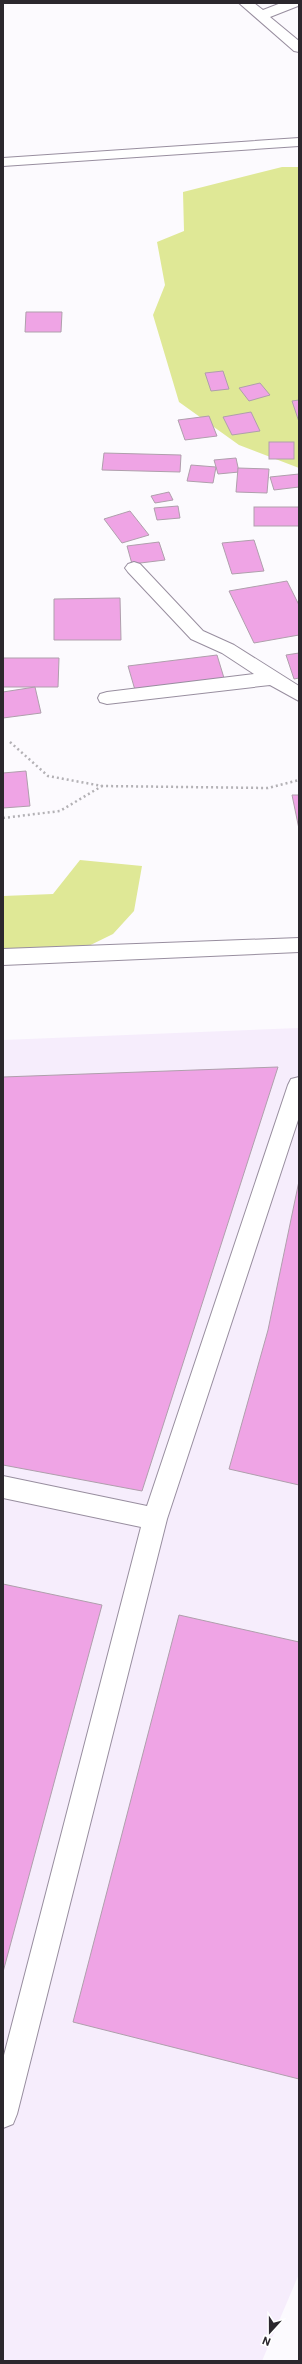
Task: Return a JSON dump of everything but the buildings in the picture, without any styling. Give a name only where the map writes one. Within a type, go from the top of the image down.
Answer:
[{"type":"street","points":[[237,3],[253,9],[298,47]]},
{"type":"street","points":[[253,9],[293,3]]},
{"type":"street","points":[[3,162],[299,142]]},
{"type":"street","points":[[134,568],[197,635],[228,649],[299,695]]},
{"type":"street","points":[[107,698],[274,678]]},
{"type":"street","points":[[3,957],[299,945]]},
{"type":"street","points":[[3,2114],[156,1520],[299,1085]]},
{"type":"street","points":[[3,1486],[156,1520]]},
{"type":"path","points":[[10,742],[48,776],[102,786],[268,788],[299,780]]},
{"type":"path","points":[[3,818],[60,811],[102,786]]},
{"type":"shaded area","points":[[299,1028],[299,2274],[262,2361],[3,2361],[3,1040]]},
{"type":"green space","points":[[282,167],[299,167],[299,468],[239,445],[179,402],[153,315],[165,285],[157,242],[184,231],[183,192]]},
{"type":"green space","points":[[80,860],[142,866],[134,911],[113,934],[62,959],[3,957],[3,896],[53,894]]}]
